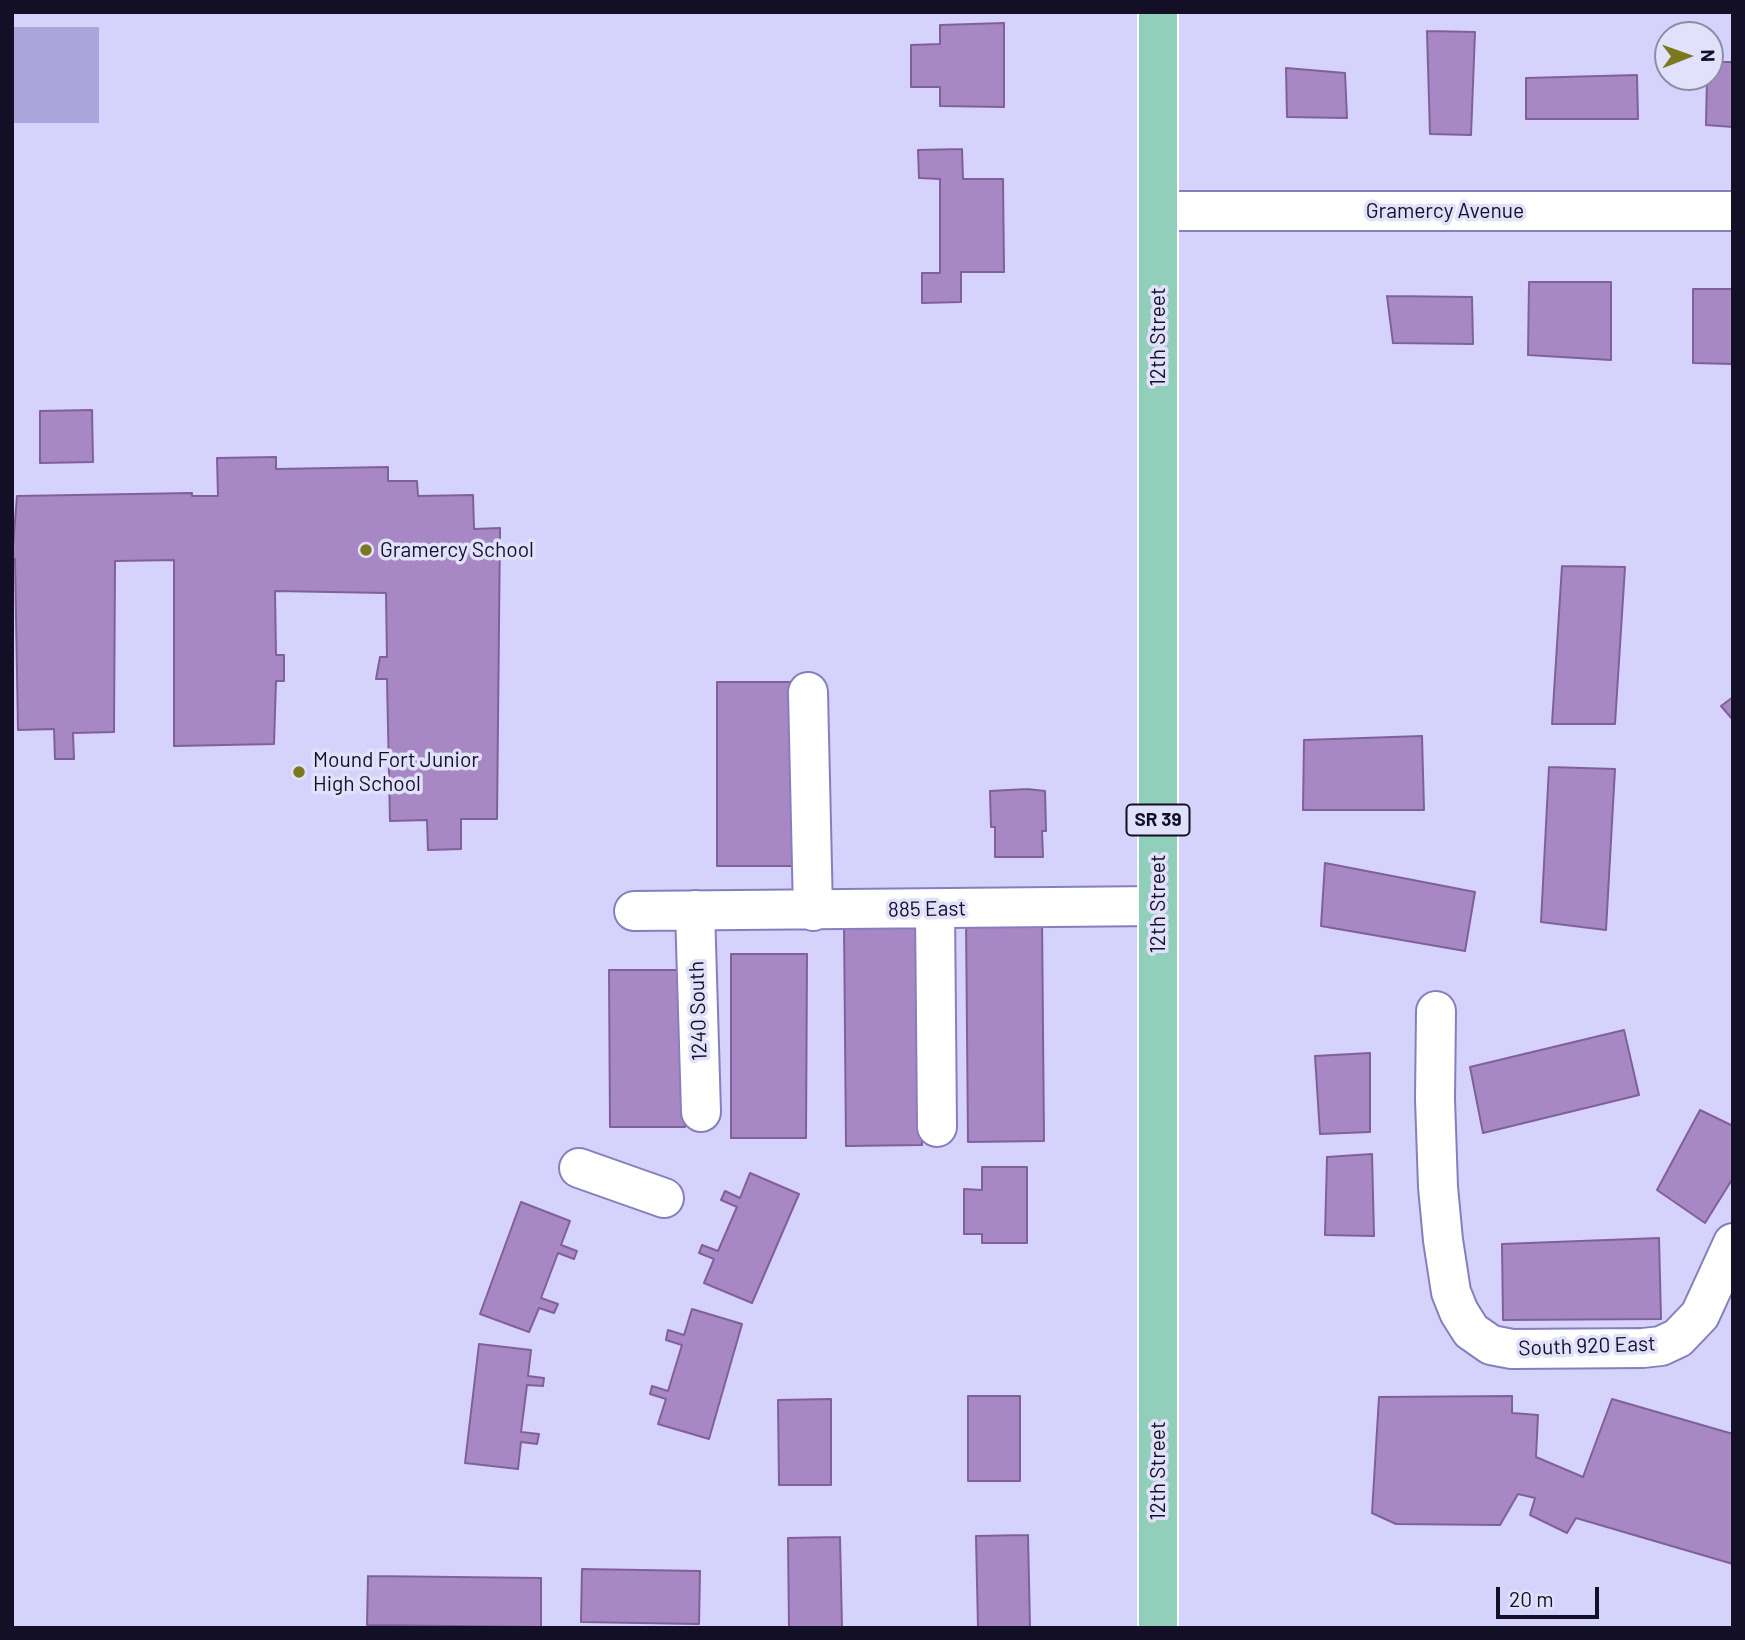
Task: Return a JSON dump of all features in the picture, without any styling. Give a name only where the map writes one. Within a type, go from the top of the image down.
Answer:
[{"type":"main road","name":"12th Street","points":[[1158,12],[1158,1628]]},
{"type":"street","name":"Gramercy Avenue","points":[[1158,211],[1733,211]]},
{"type":"street","points":[[808,692],[813,911]]},
{"type":"street","name":"885 East","points":[[634,911],[1158,906]]},
{"type":"street","points":[[935,909],[937,1128]]},
{"type":"street","name":"1240 South","points":[[695,910],[701,1112]]},
{"type":"street","name":"South 920 East","points":[[1436,1011],[1434,1054],[1438,1187],[1451,1292],[1471,1331],[1491,1345],[1513,1349],[1661,1346],[1678,1338],[1700,1315],[1733,1243]]},
{"type":"street","points":[[579,1168],[664,1198]]},
{"type":"shaded area","points":[[12,27],[99,27],[99,123],[12,123]]},
{"type":"building","points":[[1004,23],[1004,107],[940,106],[940,87],[911,87],[911,45],[940,44],[940,25]]},
{"type":"building","points":[[1427,31],[1475,32],[1471,135],[1430,134]]},
{"type":"building","points":[[1724,62],[1733,62],[1733,127],[1706,125],[1707,91],[1724,91]]},
{"type":"building","points":[[1286,68],[1345,73],[1347,118],[1287,117]]},
{"type":"building","points":[[1637,75],[1638,119],[1526,119],[1526,78]]},
{"type":"building","points":[[962,149],[963,179],[1003,179],[1004,272],[961,272],[961,302],[922,303],[922,273],[940,273],[940,179],[919,178],[918,150]]},
{"type":"building","points":[[1529,282],[1611,282],[1611,360],[1528,355]]},
{"type":"building","points":[[1693,289],[1733,289],[1733,364],[1693,363]]},
{"type":"building","points":[[1387,296],[1472,297],[1473,344],[1393,343]]},
{"type":"building","points":[[92,410],[93,462],[40,463],[40,411]]},
{"type":"building","points":[[276,457],[276,469],[388,467],[388,481],[417,481],[418,496],[473,495],[474,529],[500,528],[497,819],[461,819],[461,849],[428,850],[427,820],[390,821],[387,679],[376,679],[380,657],[387,657],[386,593],[275,591],[276,655],[284,655],[284,681],[276,681],[274,744],[174,746],[174,560],[115,561],[114,732],[73,733],[74,759],[55,759],[54,729],[18,730],[15,559],[12,559],[17,496],[192,493],[192,496],[218,496],[217,458]]},
{"type":"building","points":[[1562,566],[1625,567],[1615,724],[1552,724]]},
{"type":"building","points":[[717,682],[793,682],[793,866],[717,866]]},
{"type":"building","points":[[1733,697],[1733,720],[1721,706]]},
{"type":"building","points":[[1422,736],[1424,810],[1303,810],[1304,740]]},
{"type":"building","points":[[1549,767],[1615,769],[1606,930],[1541,922]]},
{"type":"building","points":[[990,791],[1045,791],[1046,831],[1042,831],[1043,857],[995,857],[995,827],[991,827]]},
{"type":"building","points":[[1325,863],[1475,892],[1465,951],[1321,926]]},
{"type":"building","points":[[1042,918],[1044,1141],[968,1142],[966,919]]},
{"type":"building","points":[[844,923],[920,923],[922,1145],[846,1146]]},
{"type":"building","points":[[731,954],[807,954],[806,1138],[731,1138]]},
{"type":"building","points":[[609,970],[685,970],[685,1127],[610,1127]]},
{"type":"building","points":[[1624,1030],[1639,1095],[1483,1133],[1470,1067]]},
{"type":"building","points":[[1370,1053],[1370,1132],[1320,1134],[1315,1056]]},
{"type":"building","points":[[1700,1110],[1733,1126],[1733,1178],[1705,1223],[1657,1190]]},
{"type":"building","points":[[1372,1154],[1374,1236],[1325,1235],[1327,1157]]},
{"type":"building","points":[[982,1167],[1027,1167],[1027,1243],[982,1243],[982,1234],[964,1234],[964,1189],[982,1190]]},
{"type":"building","points":[[750,1173],[799,1194],[752,1303],[704,1283],[714,1259],[699,1253],[702,1245],[718,1251],[737,1207],[721,1200],[725,1191],[740,1198]]},
{"type":"building","points":[[521,1202],[570,1221],[561,1245],[577,1251],[574,1259],[558,1253],[541,1298],[558,1304],[554,1313],[539,1308],[529,1332],[480,1314]]},
{"type":"building","points":[[1659,1238],[1661,1319],[1503,1320],[1502,1244]]},
{"type":"building","points":[[692,1309],[742,1324],[709,1439],[658,1424],[666,1399],[650,1394],[652,1386],[668,1391],[682,1345],[666,1340],[668,1330],[684,1335]]},
{"type":"building","points":[[479,1344],[531,1350],[528,1376],[544,1378],[543,1386],[527,1385],[521,1432],[539,1434],[537,1444],[521,1442],[518,1469],[465,1463]]},
{"type":"building","points":[[968,1396],[1020,1396],[1020,1481],[968,1481]]},
{"type":"building","points":[[1512,1396],[1512,1413],[1538,1415],[1536,1457],[1583,1477],[1612,1399],[1733,1434],[1733,1564],[1576,1518],[1567,1533],[1530,1515],[1535,1498],[1518,1494],[1500,1525],[1396,1524],[1372,1513],[1379,1397]]},
{"type":"building","points":[[831,1399],[831,1485],[779,1485],[778,1400]]},
{"type":"building","points":[[1028,1535],[1030,1628],[978,1628],[976,1536]]},
{"type":"building","points":[[840,1537],[842,1628],[789,1628],[788,1538]]},
{"type":"building","points":[[582,1569],[700,1571],[699,1624],[581,1622]]},
{"type":"building","points":[[368,1576],[541,1578],[541,1627],[367,1625]]},
{"type":"place","name":"Gramercy School","points":[[366,550]]},
{"type":"place","name":"Mound Fort Junior High School","points":[[299,772]]}]
